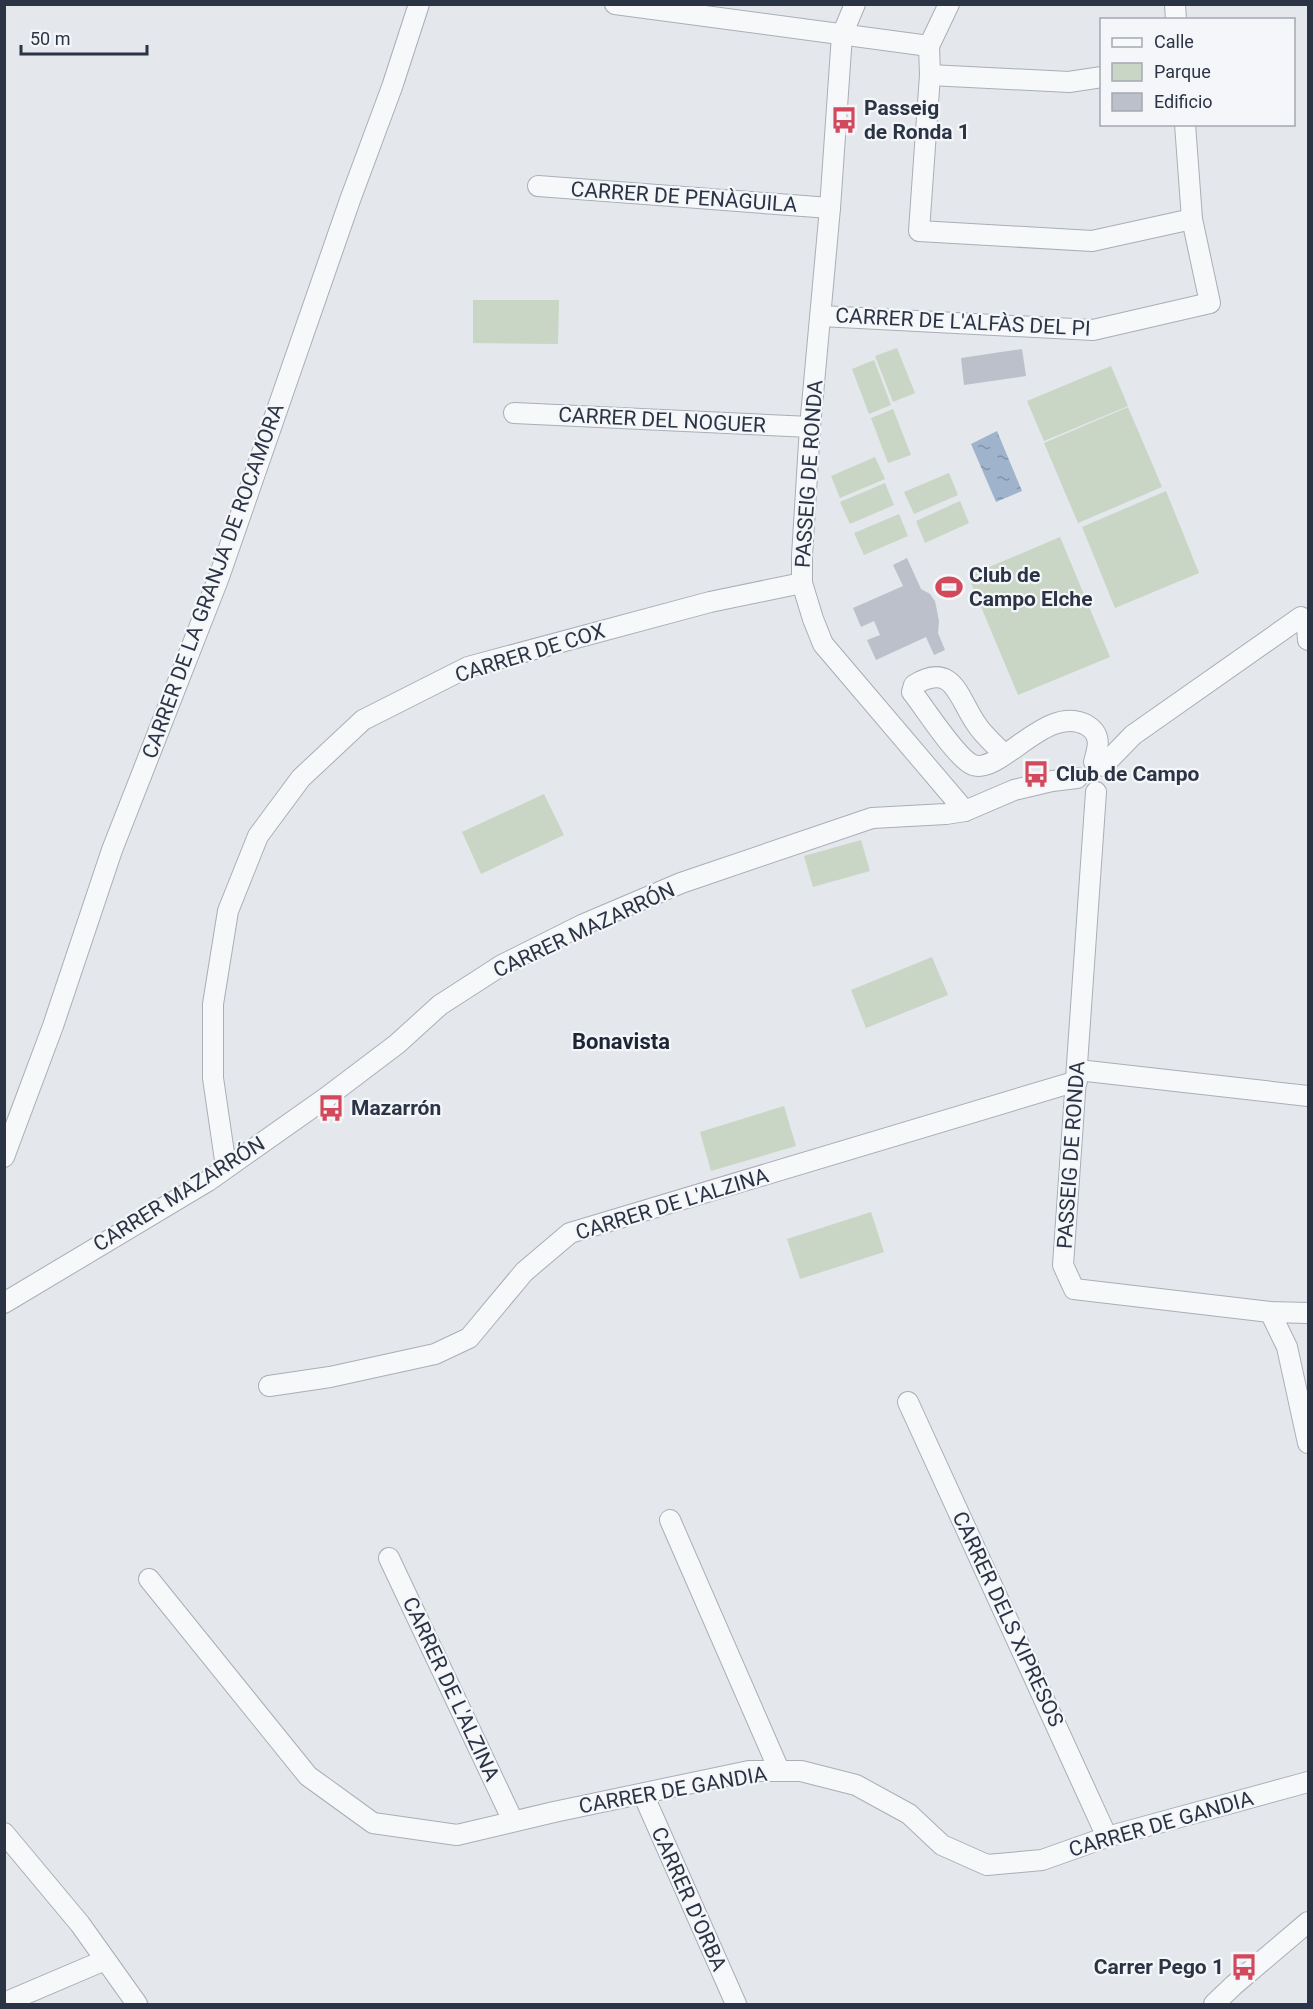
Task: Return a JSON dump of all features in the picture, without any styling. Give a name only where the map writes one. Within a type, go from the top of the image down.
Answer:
[{"type":"street","name":"CARRER DE LA GRANJA DE ROCAMORA","points":[[4,1157],[53,1026],[112,850],[219,577],[350,200],[392,87],[418,4]]},
{"type":"street","points":[[615,4],[929,46]]},
{"type":"street","name":"PASSEIG DE RONDA","points":[[855,4],[842,35],[830,208],[810,428],[802,583],[823,644],[965,811]]},
{"type":"street","points":[[949,4],[929,46],[930,75],[919,231],[1092,241],[1192,219],[1185,126]]},
{"type":"street","points":[[930,75],[1069,82],[1100,77]]},
{"type":"street","name":"CARRER DE PENÀGUILA","points":[[538,186],[830,208]]},
{"type":"street","name":"CARRER DE L'ALFÀS DEL PI","points":[[821,316],[1093,330],[1210,303],[1192,219]]},
{"type":"street","name":"CARRER DEL NOGUER","points":[[514,413],[810,428]]},
{"type":"street","name":"CARRER DE COX","points":[[226,1167],[213,1068],[213,1004],[228,911],[258,836],[302,778],[363,720],[468,667],[710,602],[802,583]]},
{"type":"street","points":[[1098,764],[1133,735],[1301,617],[1307,627],[1308,640]]},
{"type":"street","points":[[1004,754],[975,722],[950,681],[939,677],[924,679],[914,685],[912,692],[962,758],[975,766],[988,765],[1048,726],[1070,720],[1081,722],[1094,729],[1098,737],[1098,764]]},
{"type":"street","points":[[1089,762],[1098,764],[1106,771],[1105,786],[1096,792],[1081,788],[1077,778],[1080,768],[1089,762]]},
{"type":"street","points":[[965,811],[1014,790],[1077,778]]},
{"type":"street","name":"PASSEIG DE RONDA","points":[[1096,792],[1063,1265],[1074,1289],[1270,1312]]},
{"type":"street","name":"CARRER MAZARRÓN","points":[[4,1303],[208,1181],[327,1097],[397,1044],[440,1005],[502,965],[582,925],[681,884],[872,818],[965,811]]},
{"type":"street","name":"CARRER DE L'ALZINA","points":[[269,1386],[330,1377],[435,1354],[469,1338],[524,1272],[570,1233],[1077,1076],[1308,1096]]},
{"type":"street","points":[[1308,1313],[1270,1312],[1287,1347],[1308,1443]]},
{"type":"street","name":"CARRER DELS XIPRESOS","points":[[908,1402],[1107,1837]]},
{"type":"street","points":[[670,1521],[780,1770]]},
{"type":"street","name":"CARRER DE L'ALZINA","points":[[389,1558],[513,1821]]},
{"type":"street","name":"CARRER DE GANDIA","points":[[149,1579],[308,1776],[373,1823],[457,1835],[749,1771],[801,1771],[856,1785],[909,1814],[942,1845],[987,1865],[1042,1860],[1107,1837],[1308,1782]]},
{"type":"street","name":"CARRER D'ORBA","points":[[643,1794],[736,2004]]},
{"type":"street","points":[[4,1833],[80,1924],[137,2004]]},
{"type":"street","points":[[1214,2004],[1308,1922]]},
{"type":"street","points":[[14,2002],[105,1960]]},
{"type":"green space","points":[[473,300],[559,300],[558,344],[473,343]]},
{"type":"green space","points":[[897,348],[915,393],[893,402],[875,356]]},
{"type":"green space","points":[[874,360],[891,405],[869,414],[852,369]]},
{"type":"green space","points":[[1111,366],[1128,406],[1044,441],[1027,401]]},
{"type":"green space","points":[[1128,407],[1162,487],[1078,523],[1044,443]]},
{"type":"green space","points":[[893,409],[911,455],[888,463],[871,418]]},
{"type":"green space","points":[[875,457],[885,479],[840,498],[831,476]]},
{"type":"green space","points":[[949,473],[958,495],[914,514],[904,492]]},
{"type":"green space","points":[[885,483],[894,505],[850,524],[840,502]]},
{"type":"green space","points":[[1166,491],[1199,573],[1115,608],[1082,527]]},
{"type":"green space","points":[[960,501],[969,523],[925,543],[916,521]]},
{"type":"green space","points":[[899,514],[908,536],[864,555],[854,533]]},
{"type":"green space","points":[[1060,537],[1110,657],[1018,695],[968,576]]},
{"type":"green space","points":[[544,794],[564,835],[481,874],[462,832]]},
{"type":"green space","points":[[861,840],[870,871],[813,887],[804,856]]},
{"type":"green space","points":[[932,957],[948,995],[866,1028],[851,990]]},
{"type":"green space","points":[[784,1106],[796,1146],[711,1171],[700,1132]]},
{"type":"green space","points":[[871,1212],[884,1252],[800,1279],[787,1239]]},
{"type":"water","points":[[997,431],[1022,491],[996,502],[971,444]]},
{"type":"building","points":[[1022,349],[1026,376],[964,385],[961,358]]},
{"type":"building","points":[[907,558],[921,589],[930,594],[935,601],[939,621],[938,633],[945,650],[934,655],[926,637],[876,660],[867,640],[880,635],[874,621],[861,627],[853,608],[903,586],[893,565]]},
{"type":"place","name":"Passeig de Ronda 1","points":[[844,120]]},
{"type":"place","name":"Club de Campo Elche","points":[[949,587]]},
{"type":"place","name":"Club de Campo","points":[[1036,774]]},
{"type":"place","name":"Mazarrón","points":[[331,1108]]},
{"type":"place","name":"Carrer Pego 1","points":[[1244,1967]]},
{"type":"district","name":"Bonavista","points":[[621,1041]]}]
